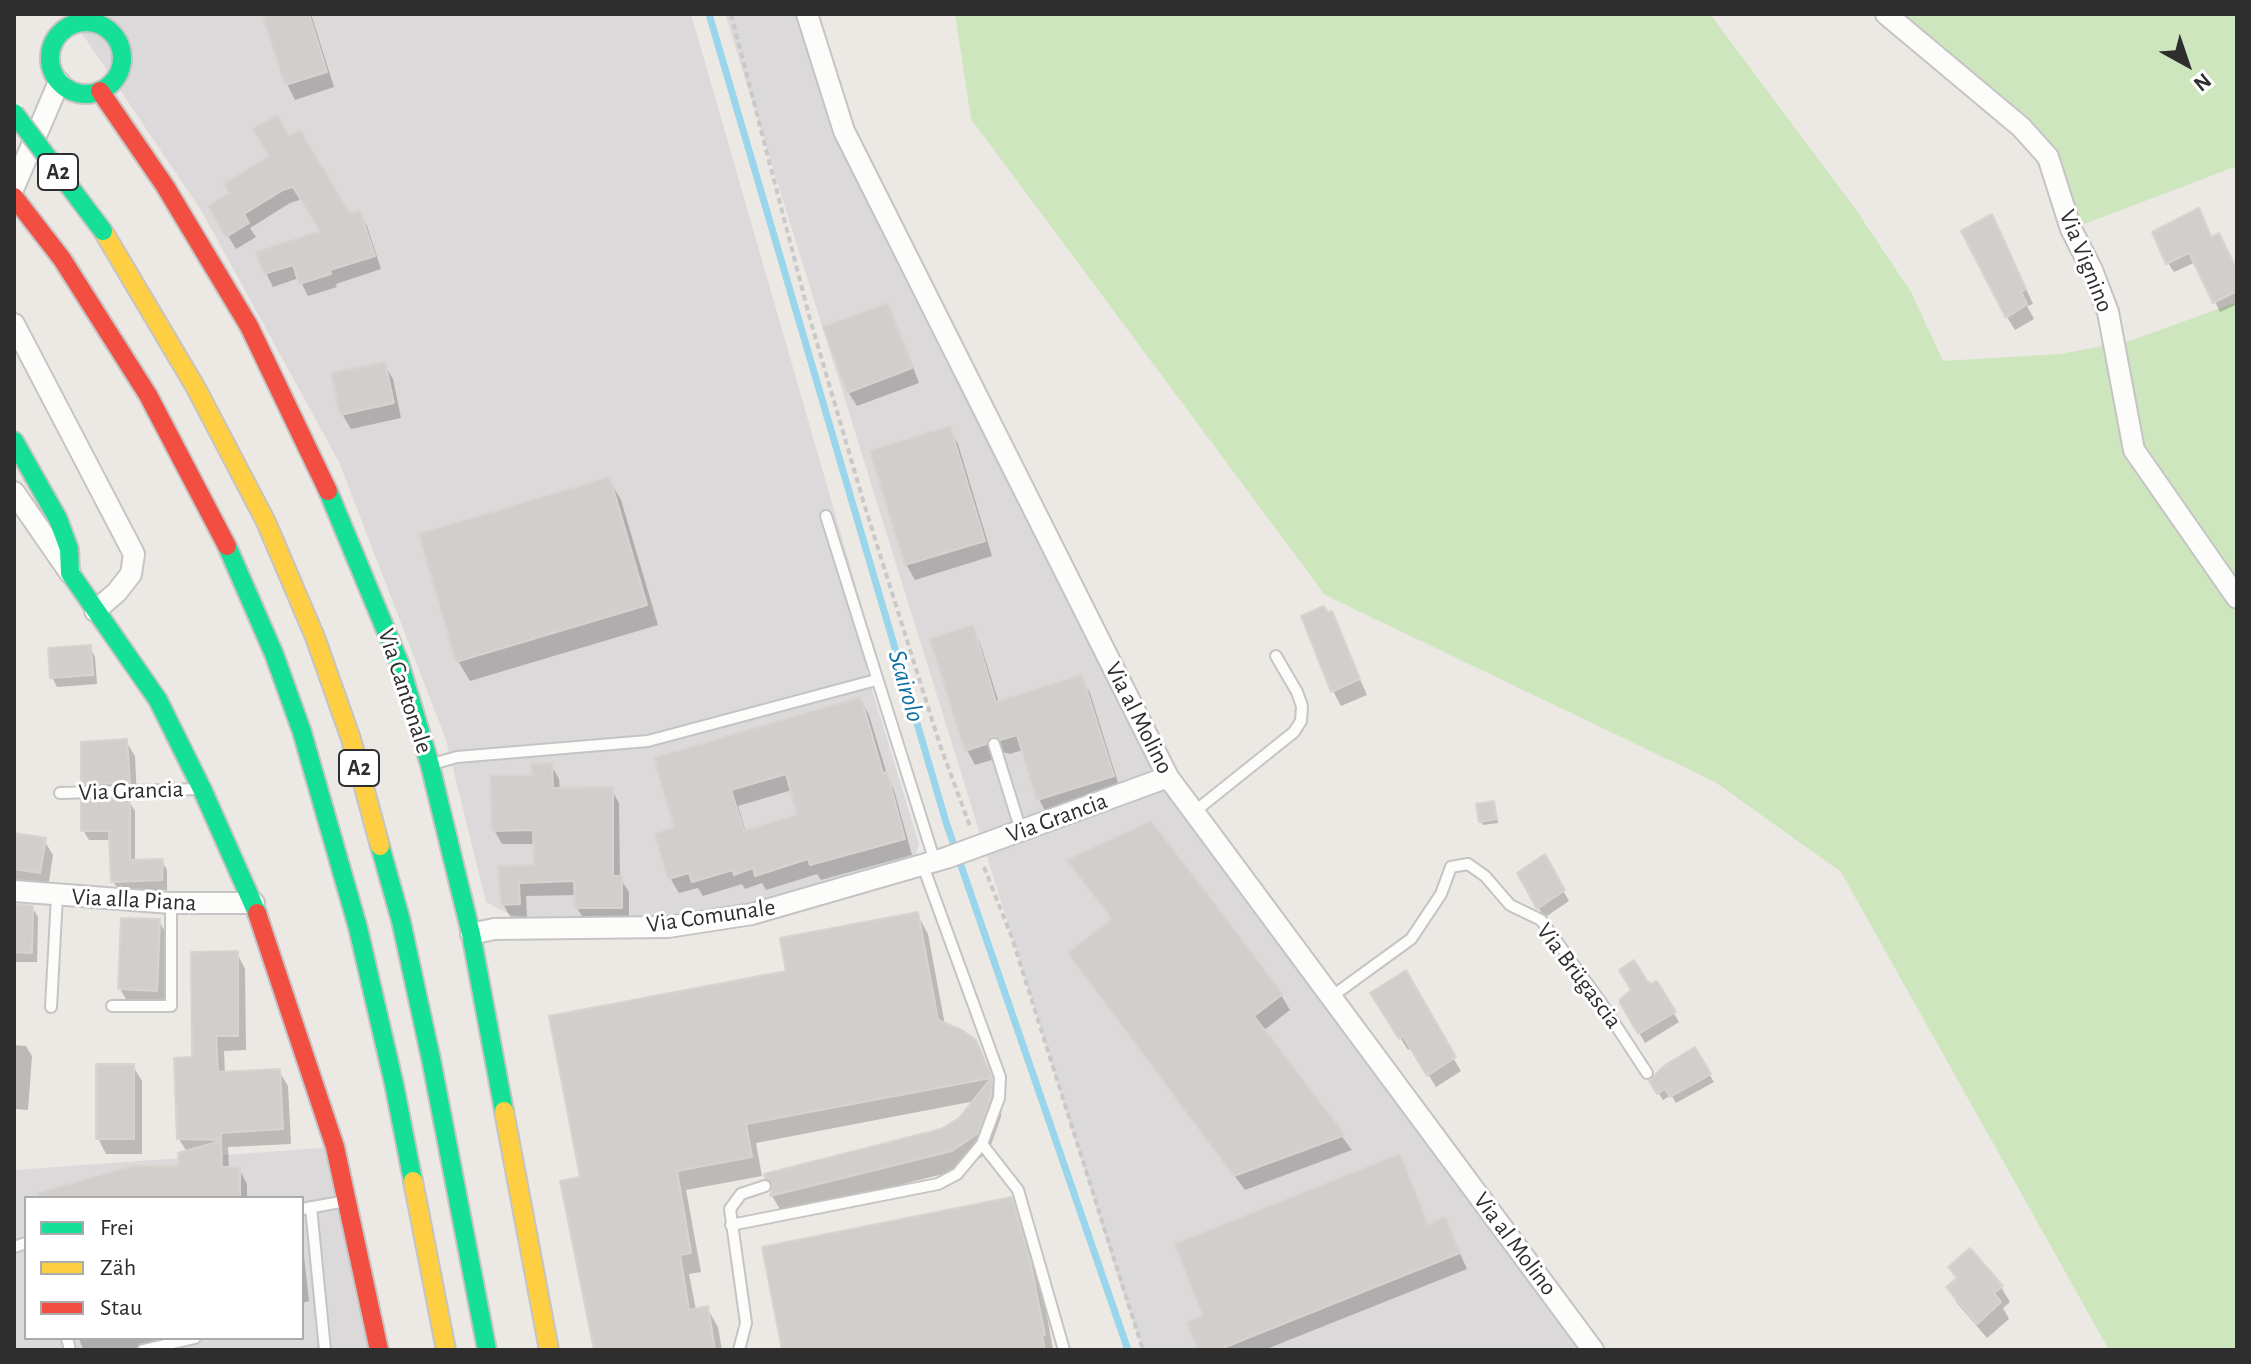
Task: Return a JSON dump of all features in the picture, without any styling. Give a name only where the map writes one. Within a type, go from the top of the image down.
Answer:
[{"type":"main road","points":[[79,23],[114,23],[121,65],[117,76],[100,91],[78,93],[59,82],[50,63],[55,29],[79,23]]},
{"type":"main road","name":"Via Cantonale","points":[[100,91],[180,211],[249,326],[343,522],[399,662],[430,765],[471,934],[549,1350]]},
{"type":"main road","name":"A2","points":[[14,113],[103,231],[196,388],[266,522],[315,637],[351,739],[401,921],[487,1350]]},
{"type":"main road","name":"A2","points":[[14,197],[62,259],[148,395],[227,545],[274,654],[302,732],[358,928],[384,1037],[446,1350]]},
{"type":"main road","points":[[14,441],[58,519],[69,549],[70,573],[158,700],[254,903],[335,1147],[379,1350]]},
{"type":"street","name":"Via al Molino","points":[[807,14],[844,131],[1168,777],[1593,1350]]},
{"type":"street","name":"Via Vignino","points":[[1886,14],[2021,127],[2048,157],[2071,229],[2092,270],[2108,312],[2134,450],[2237,598]]},
{"type":"street","points":[[14,187],[59,82]]},
{"type":"street","points":[[14,324],[134,554],[131,574],[117,592],[95,611]]},
{"type":"street","points":[[14,492],[70,573]]},
{"type":"street","name":"Via Grancia","points":[[935,862],[1168,777]]},
{"type":"street","name":"Via Comunale","points":[[471,934],[494,929],[668,927],[752,914],[935,862]]},
{"type":"street","name":"Via alla Piana","points":[[14,891],[171,903],[254,903]]},
{"type":"lane","points":[[731,1225],[938,1184],[962,1169],[982,1144],[997,1107],[1000,1077],[826,516]]},
{"type":"lane","points":[[1194,812],[1294,732],[1301,721],[1302,706],[1297,692],[1276,656]]},
{"type":"lane","points":[[430,765],[457,757],[648,741],[876,680]]},
{"type":"lane","points":[[994,744],[1021,831]]},
{"type":"lane","name":"Via Grancia","points":[[60,793],[202,789]]},
{"type":"lane","name":"Via Brügascia","points":[[1331,997],[1411,939],[1441,894],[1451,867],[1468,864],[1485,876],[1510,905],[1541,920],[1647,1073]]},
{"type":"lane","points":[[51,1007],[57,896]]},
{"type":"lane","points":[[112,1006],[171,1006],[171,903]]},
{"type":"lane","points":[[982,1144],[1018,1190],[1064,1350]]},
{"type":"lane","points":[[739,1350],[746,1323],[730,1209],[741,1194],[765,1186]]},
{"type":"lane","points":[[325,1350],[306,1208],[348,1201]]},
{"type":"lane","points":[[143,1350],[186,1340]]},
{"type":"path","points":[[731,14],[803,292],[865,507],[940,745],[1012,938],[1143,1350]]},
{"type":"shaded area","points":[[69,14],[691,14],[879,666],[866,670],[919,844],[915,857],[748,907],[645,917],[532,919],[509,914],[486,902],[446,740],[339,462],[202,212]]},
{"type":"shaded area","points":[[725,14],[807,14],[844,131],[1168,777],[1593,1350],[1143,1350]]},
{"type":"shaded area","points":[[335,1147],[379,1350],[14,1350],[14,1170]]},
{"type":"green space","points":[[955,14],[1710,14],[1854,207],[1911,292],[1943,361],[2060,354],[2130,341],[2237,302],[2237,1350],[2109,1350],[1841,872],[1715,782],[1325,595],[971,119]]},
{"type":"green space","points":[[1886,14],[2237,14],[2237,166],[2071,229],[2048,157]]},
{"type":"building","points":[[262,14],[309,14],[327,72],[285,85]]},
{"type":"building","points":[[277,115],[289,136],[300,130],[350,214],[360,211],[375,256],[330,270],[331,274],[299,284],[293,265],[264,274],[256,252],[320,231],[293,187],[244,214],[249,223],[226,237],[208,206],[230,193],[224,184],[269,156],[253,129]]},
{"type":"building","points":[[2199,208],[2211,237],[2219,233],[2237,270],[2237,291],[2213,303],[2189,253],[2166,264],[2152,232]]},
{"type":"building","points":[[1992,214],[2026,289],[2021,292],[2027,304],[2006,318],[1961,231]]},
{"type":"building","points":[[888,303],[912,368],[847,393],[823,327]]},
{"type":"building","points":[[385,362],[394,403],[340,415],[331,373]]},
{"type":"building","points":[[950,426],[985,541],[905,565],[870,451]]},
{"type":"building","points":[[610,477],[647,605],[456,662],[419,534]]},
{"type":"building","points":[[1324,606],[1328,613],[1332,611],[1360,679],[1331,692],[1301,616]]},
{"type":"building","points":[[973,625],[996,702],[1082,675],[1114,776],[1037,800],[1017,735],[1000,740],[991,737],[986,744],[965,751],[930,639]]},
{"type":"building","points":[[91,645],[93,675],[50,678],[48,648]]},
{"type":"building","points":[[861,697],[883,773],[887,772],[905,839],[810,865],[808,859],[755,876],[753,868],[734,875],[733,870],[692,882],[689,873],[668,879],[655,834],[674,827],[654,758]],"holes":[[[786,774],[797,815],[744,831],[731,790]]]},
{"type":"building","points":[[127,739],[130,783],[81,784],[81,742]]},
{"type":"building","points":[[552,763],[553,788],[613,787],[613,876],[622,876],[622,908],[575,908],[574,881],[519,883],[520,904],[501,905],[498,866],[534,865],[533,830],[492,831],[490,775],[532,775],[531,764]]},
{"type":"building","points":[[130,799],[130,860],[163,859],[162,880],[111,882],[109,831],[81,831],[81,800]]},
{"type":"building","points":[[1494,801],[1497,819],[1479,822],[1476,804]]},
{"type":"building","points":[[1151,821],[1283,994],[1254,1016],[1345,1135],[1234,1176],[1068,953],[1112,919],[1067,860]]},
{"type":"building","points":[[14,833],[46,838],[40,873],[14,869]]},
{"type":"building","points":[[1545,854],[1565,890],[1537,909],[1517,873]]},
{"type":"building","points":[[14,904],[33,906],[32,953],[14,952]]},
{"type":"building","points":[[918,912],[938,1020],[976,1040],[992,1078],[991,1096],[977,1134],[952,1151],[770,1196],[773,1184],[764,1174],[941,1129],[959,1118],[991,1078],[746,1124],[752,1157],[677,1171],[691,1253],[680,1255],[689,1310],[708,1306],[715,1350],[594,1350],[560,1181],[580,1177],[549,1016],[786,971],[780,938]]},
{"type":"building","points":[[121,918],[160,919],[157,991],[118,989]]},
{"type":"building","points":[[238,951],[238,1036],[216,1036],[218,1072],[280,1069],[283,1129],[221,1133],[221,1140],[177,1139],[174,1058],[192,1057],[191,952]]},
{"type":"building","points":[[1634,960],[1647,981],[1651,984],[1657,981],[1676,1012],[1638,1034],[1620,1003],[1620,999],[1631,990],[1619,970]]},
{"type":"building","points":[[1406,970],[1456,1057],[1427,1076],[1403,1036],[1399,1039],[1370,993]]},
{"type":"building","points":[[1695,1047],[1711,1074],[1670,1097],[1665,1089],[1657,1094],[1649,1081],[1665,1065]]},
{"type":"building","points":[[96,1064],[134,1064],[134,1139],[96,1139]]},
{"type":"building","points":[[221,1141],[222,1167],[240,1167],[240,1196],[39,1196],[38,1193],[132,1166],[179,1166],[178,1153]]},
{"type":"building","points":[[1400,1154],[1428,1225],[1445,1217],[1460,1253],[1218,1350],[1198,1350],[1187,1322],[1203,1316],[1175,1244]]},
{"type":"building","points":[[1012,1197],[1031,1265],[1045,1335],[1042,1335],[1045,1350],[782,1350],[762,1247]]},
{"type":"building","points":[[1970,1248],[2003,1286],[1994,1293],[2001,1302],[1977,1324],[1946,1287],[1957,1278],[1948,1267]]},
{"type":"waterway","name":"Scairolo","points":[[709,14],[946,822],[1128,1350]]},
{"type":"traffic: fast","points":[[86,22],[106,28],[116,38],[122,58],[116,78],[106,88],[86,94],[66,88],[56,78],[50,58],[56,38],[66,28],[86,22]]},
{"type":"traffic: fast","points":[[14,113],[103,231]]},
{"type":"traffic: fast","points":[[14,441],[58,519],[69,549],[70,573],[158,700],[257,913]]},
{"type":"traffic: fast","points":[[328,491],[399,662],[430,765],[471,934],[504,1111]]},
{"type":"traffic: fast","points":[[227,546],[274,654],[302,732],[358,928],[413,1181]]},
{"type":"traffic: fast","points":[[380,846],[401,921],[431,1059],[487,1350]]},
{"type":"traffic: slow","points":[[103,231],[196,388],[266,522],[315,637],[351,739],[380,846]]},
{"type":"traffic: slow","points":[[504,1111],[549,1350]]},
{"type":"traffic: slow","points":[[413,1181],[446,1350]]},
{"type":"traffic: jam","points":[[100,91],[165,186],[249,326],[328,491]]},
{"type":"traffic: jam","points":[[14,197],[62,259],[148,395],[227,546]]},
{"type":"traffic: jam","points":[[257,913],[335,1147],[379,1350]]}]
